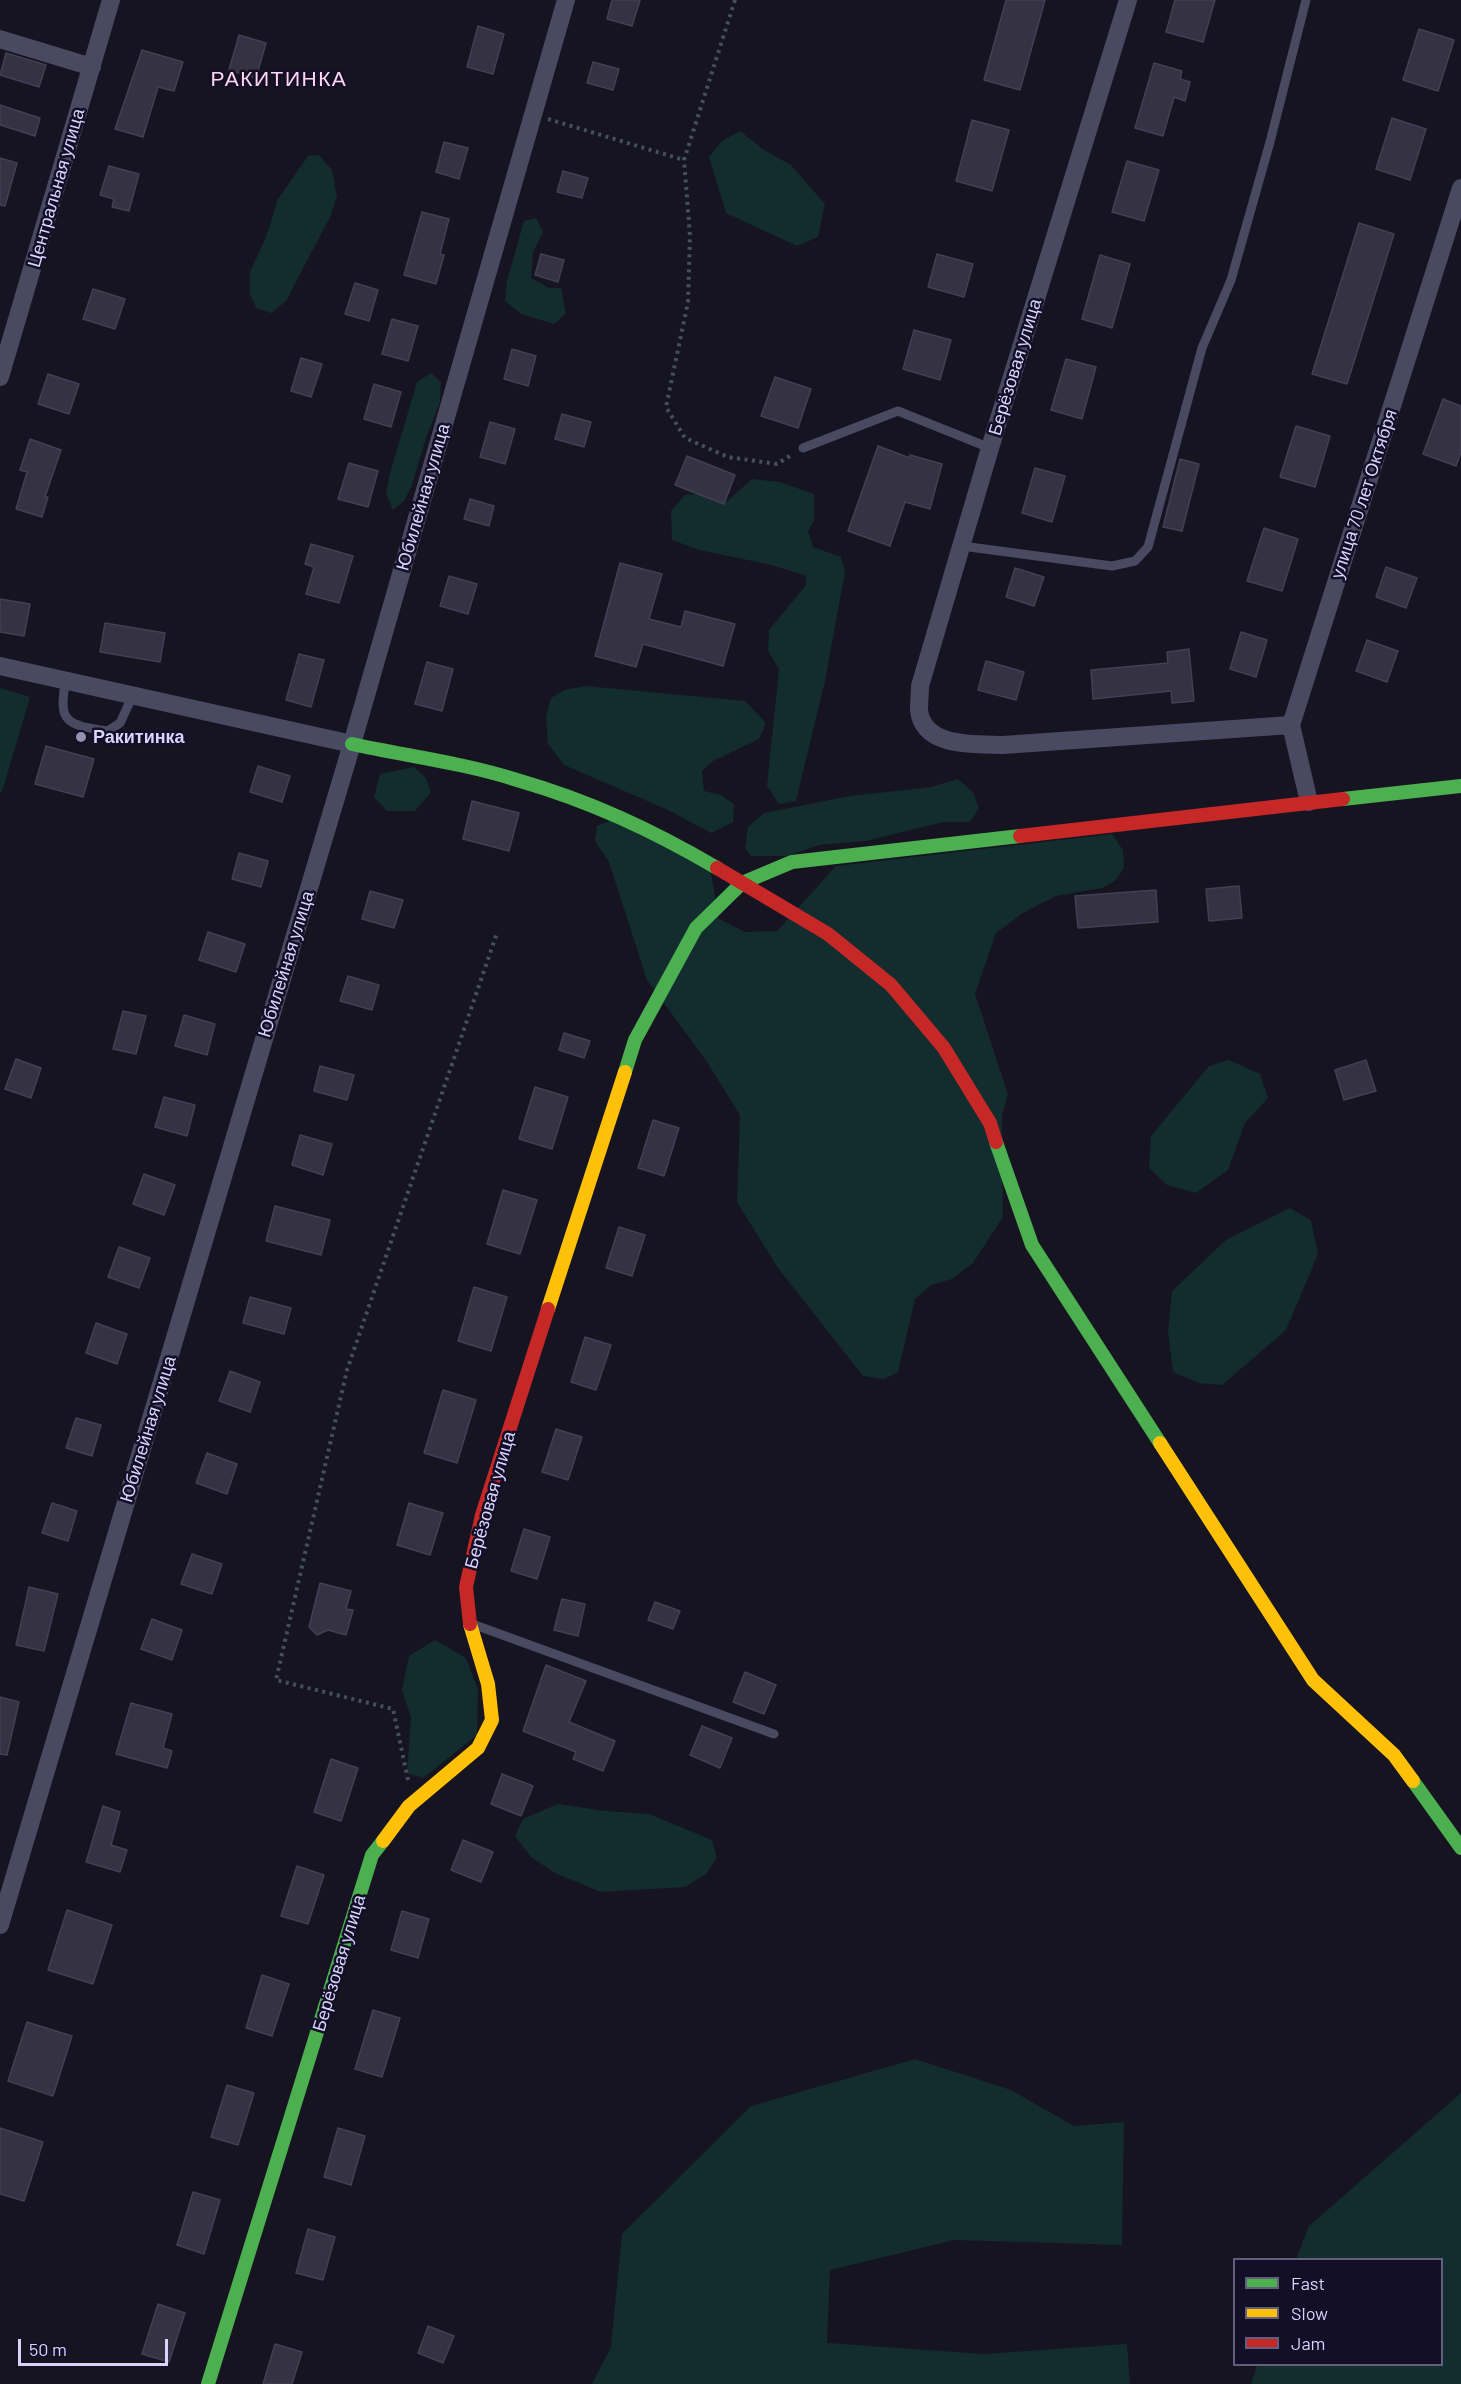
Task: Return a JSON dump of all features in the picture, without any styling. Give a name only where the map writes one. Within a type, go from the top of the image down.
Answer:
[{"type":"street","name":"Центральная улица","points":[[0,376],[111,0]]},
{"type":"street","name":"Юбилейная улица","points":[[0,1925],[352,744],[566,0]]},
{"type":"street","name":"Берёзовая улица","points":[[1128,0],[990,448],[920,686],[919,712],[932,734],[956,744],[1003,745],[1291,725]]},
{"type":"street","points":[[0,39],[92,67]]},
{"type":"street","name":"улица 70 лет Октября","points":[[1291,725],[1461,188]]},
{"type":"street","points":[[0,666],[516,779],[605,810],[659,834],[828,934],[891,986],[944,1048],[990,1123],[1032,1245],[1313,1680],[1394,1755],[1461,1848]]},
{"type":"street","points":[[1291,725],[1309,802]]},
{"type":"street","points":[[742,883],[792,862],[1461,786]]},
{"type":"street","name":"Берёзовая улица","points":[[208,2384],[372,1855],[413,1803],[478,1748],[492,1720],[488,1684],[470,1623],[466,1587],[482,1515],[635,1040],[696,928],[742,883]]},
{"type":"lane","points":[[962,546],[1112,566],[1135,561],[1148,547],[1202,348],[1231,280],[1306,0]]},
{"type":"lane","points":[[803,447],[898,411],[990,448]]},
{"type":"lane","points":[[66,680],[61,704],[65,716],[81,727],[108,731],[120,723],[133,695]]},
{"type":"lane","points":[[470,1623],[774,1734]]},
{"type":"path","points":[[735,0],[684,160],[690,236],[687,302],[666,407],[685,438],[728,457],[777,464],[803,447]]},
{"type":"path","points":[[533,115],[684,160]]},
{"type":"path","points":[[413,1803],[393,1709],[276,1680],[347,1370],[497,933]]},
{"type":"green space","points":[[740,131],[764,150],[791,165],[825,204],[818,237],[797,246],[726,213],[709,157],[722,141]]},
{"type":"green space","points":[[319,155],[332,170],[337,197],[330,217],[286,301],[271,313],[256,308],[250,294],[250,272],[266,237],[278,199],[308,156]]},
{"type":"green space","points":[[536,218],[543,232],[533,252],[531,278],[549,288],[561,288],[566,314],[554,324],[521,314],[505,301],[507,281],[524,221]]},
{"type":"green space","points":[[431,373],[441,382],[440,402],[412,485],[404,501],[393,510],[386,494],[390,473],[417,382]]},
{"type":"green space","points":[[752,479],[780,482],[814,494],[814,520],[808,531],[813,547],[841,557],[845,572],[825,681],[796,801],[779,804],[767,786],[779,669],[768,651],[769,630],[806,585],[806,576],[772,565],[699,550],[672,540],[671,511],[685,495],[698,494],[724,504]]},
{"type":"green space","points":[[586,686],[745,701],[766,723],[759,739],[713,761],[702,771],[704,791],[721,795],[734,804],[733,822],[711,833],[668,810],[564,765],[548,744],[546,717],[551,698],[564,690]]},
{"type":"green space","points":[[0,688],[30,697],[2,792],[0,792]]},
{"type":"green space","points":[[414,767],[426,778],[431,792],[415,811],[387,811],[374,797],[380,774]]},
{"type":"green space","points":[[958,779],[973,792],[979,808],[970,822],[943,822],[866,841],[819,845],[788,856],[751,856],[745,848],[748,827],[764,813],[850,796],[931,787]]},
{"type":"green space","points":[[612,820],[710,868],[719,919],[745,932],[777,931],[836,866],[1112,834],[1123,850],[1124,868],[1115,881],[1102,888],[1056,896],[1023,913],[996,933],[975,994],[1008,1094],[1002,1116],[1003,1217],[973,1263],[952,1279],[931,1285],[915,1299],[898,1372],[884,1379],[863,1376],[778,1268],[737,1202],[740,1115],[707,1062],[647,980],[609,862],[595,841],[597,826]]},
{"type":"green space","points":[[1229,1060],[1260,1074],[1268,1098],[1245,1123],[1228,1170],[1196,1193],[1167,1185],[1149,1168],[1151,1136],[1209,1066]]},
{"type":"green space","points":[[1290,1208],[1311,1220],[1318,1254],[1286,1330],[1222,1385],[1199,1383],[1173,1372],[1168,1331],[1172,1291],[1226,1240]]},
{"type":"green space","points":[[435,1640],[466,1658],[478,1690],[477,1735],[423,1778],[407,1773],[411,1717],[402,1690],[409,1656]]},
{"type":"green space","points":[[558,1804],[605,1811],[649,1814],[712,1840],[717,1858],[706,1874],[685,1887],[601,1892],[555,1873],[531,1857],[515,1836],[523,1819]]},
{"type":"green space","points":[[915,2059],[1011,2090],[1074,2126],[1124,2122],[1122,2245],[954,2240],[830,2270],[827,2343],[984,2354],[1127,2344],[1130,2384],[592,2384],[611,2347],[622,2234],[751,2106]]},
{"type":"green space","points":[[1461,2093],[1461,2384],[1251,2384],[1257,2366],[1443,2366],[1443,2258],[1296,2258],[1309,2226]]},
{"type":"building","points":[[612,0],[640,0],[632,26],[607,19]]},
{"type":"building","points":[[1006,0],[1045,0],[1020,90],[984,80]]},
{"type":"building","points":[[1175,0],[1215,0],[1203,42],[1166,32]]},
{"type":"building","points":[[478,26],[504,34],[493,74],[467,67]]},
{"type":"building","points":[[1419,29],[1454,40],[1438,91],[1403,80]]},
{"type":"building","points":[[239,35],[266,43],[256,78],[229,70]]},
{"type":"building","points":[[142,50],[183,62],[174,91],[158,87],[143,137],[115,129]]},
{"type":"building","points":[[6,53],[46,65],[39,87],[0,75]]},
{"type":"building","points":[[593,62],[619,69],[613,90],[587,83]]},
{"type":"building","points":[[1154,63],[1182,71],[1180,79],[1190,82],[1185,101],[1174,97],[1163,136],[1135,128]]},
{"type":"building","points":[[0,105],[40,118],[35,136],[0,125]]},
{"type":"building","points":[[1392,118],[1426,129],[1410,180],[1376,169]]},
{"type":"building","points":[[972,120],[1009,130],[992,191],[956,181]]},
{"type":"building","points":[[444,142],[468,148],[459,179],[436,172]]},
{"type":"building","points":[[0,158],[17,163],[5,206],[0,205]]},
{"type":"building","points":[[1127,161],[1159,170],[1144,221],[1112,212]]},
{"type":"building","points":[[109,166],[139,174],[129,211],[112,207],[114,199],[100,195]]},
{"type":"building","points":[[563,171],[588,178],[582,198],[557,192]]},
{"type":"building","points":[[422,212],[449,219],[440,254],[444,255],[436,284],[404,275]]},
{"type":"building","points":[[1359,223],[1394,234],[1347,384],[1312,374]]},
{"type":"building","points":[[541,254],[564,260],[558,282],[535,275]]},
{"type":"building","points":[[937,254],[973,264],[964,297],[928,287]]},
{"type":"building","points":[[1100,255],[1130,264],[1112,328],[1082,319]]},
{"type":"building","points":[[355,283],[378,290],[369,321],[345,314]]},
{"type":"building","points":[[93,289],[125,299],[115,329],[83,319]]},
{"type":"building","points":[[392,319],[418,326],[408,361],[382,354]]},
{"type":"building","points":[[914,330],[951,340],[940,380],[903,369]]},
{"type":"building","points":[[512,349],[536,356],[528,386],[504,379]]},
{"type":"building","points":[[301,358],[322,364],[311,397],[291,391]]},
{"type":"building","points":[[1066,359],[1096,367],[1082,419],[1051,410]]},
{"type":"building","points":[[48,374],[79,384],[69,414],[38,404]]},
{"type":"building","points":[[775,377],[811,389],[798,428],[761,416]]},
{"type":"building","points":[[374,384],[401,392],[391,427],[364,419]]},
{"type":"building","points":[[1443,399],[1461,406],[1461,452],[1456,466],[1423,454]]},
{"type":"building","points":[[562,414],[591,422],[584,447],[555,439]]},
{"type":"building","points":[[490,422],[515,429],[505,464],[480,457]]},
{"type":"building","points":[[1296,426],[1330,436],[1315,487],[1280,477]]},
{"type":"building","points":[[30,439],[61,450],[45,497],[48,497],[42,517],[16,509],[27,472],[20,470]]},
{"type":"building","points":[[878,446],[910,458],[910,455],[942,464],[930,509],[905,502],[890,546],[848,531]]},
{"type":"building","points":[[687,456],[735,475],[724,504],[675,485]]},
{"type":"building","points":[[1180,459],[1199,464],[1182,531],[1163,527]]},
{"type":"building","points":[[349,463],[378,471],[368,507],[338,499]]},
{"type":"building","points":[[1035,468],[1065,476],[1052,522],[1022,513]]},
{"type":"building","points":[[470,499],[494,506],[489,526],[464,519]]},
{"type":"building","points":[[1264,528],[1298,539],[1282,591],[1247,581]]},
{"type":"building","points":[[311,544],[353,556],[339,603],[306,594],[314,567],[305,564]]},
{"type":"building","points":[[620,563],[662,574],[649,619],[681,627],[685,611],[735,624],[723,666],[643,644],[636,667],[595,656]]},
{"type":"building","points":[[1386,567],[1417,578],[1406,608],[1376,597]]},
{"type":"building","points":[[1015,568],[1044,577],[1034,606],[1006,597]]},
{"type":"building","points":[[449,576],[477,584],[468,614],[440,606]]},
{"type":"building","points":[[0,599],[30,604],[24,636],[0,632]]},
{"type":"building","points":[[105,623],[165,633],[160,662],[100,652]]},
{"type":"building","points":[[1241,632],[1267,640],[1256,677],[1230,669]]},
{"type":"building","points":[[1367,640],[1398,651],[1387,682],[1356,671]]},
{"type":"building","points":[[1189,649],[1194,701],[1172,703],[1171,691],[1093,699],[1091,670],[1168,663],[1167,652]]},
{"type":"building","points":[[299,654],[324,660],[311,707],[286,700]]},
{"type":"building","points":[[986,661],[1024,672],[1016,700],[978,690]]},
{"type":"building","points":[[427,662],[453,669],[442,711],[415,704]]},
{"type":"building","points":[[46,746],[94,759],[83,797],[35,784]]},
{"type":"building","points":[[258,766],[290,776],[282,802],[250,792]]},
{"type":"building","points":[[472,801],[519,813],[509,851],[463,839]]},
{"type":"building","points":[[239,853],[268,861],[261,887],[232,879]]},
{"type":"building","points":[[1239,886],[1242,918],[1209,921],[1206,889]]},
{"type":"building","points":[[1156,890],[1158,922],[1078,928],[1075,896]]},
{"type":"building","points":[[370,891],[403,900],[394,928],[362,919]]},
{"type":"building","points":[[208,932],[245,944],[236,972],[199,960]]},
{"type":"building","points":[[348,976],[379,985],[372,1010],[340,1001]]},
{"type":"building","points":[[123,1011],[146,1016],[136,1054],[113,1049]]},
{"type":"building","points":[[184,1015],[215,1024],[207,1055],[175,1046]]},
{"type":"building","points":[[564,1033],[590,1041],[584,1058],[559,1050]]},
{"type":"building","points":[[16,1059],[41,1068],[31,1098],[5,1089]]},
{"type":"building","points":[[1366,1060],[1376,1091],[1344,1100],[1335,1070]]},
{"type":"building","points":[[320,1066],[354,1075],[347,1100],[314,1091]]},
{"type":"building","points":[[535,1087],[568,1097],[552,1149],[519,1139]]},
{"type":"building","points":[[164,1097],[195,1105],[187,1136],[155,1127]]},
{"type":"building","points":[[653,1120],[679,1128],[664,1176],[638,1168]]},
{"type":"building","points":[[300,1135],[332,1144],[323,1175],[292,1165]]},
{"type":"building","points":[[144,1174],[175,1185],[164,1215],[133,1204]]},
{"type":"building","points":[[503,1190],[537,1200],[520,1254],[487,1244]]},
{"type":"building","points":[[275,1206],[330,1220],[321,1255],[266,1241]]},
{"type":"building","points":[[619,1227],[645,1235],[632,1276],[606,1268]]},
{"type":"building","points":[[119,1247],[150,1258],[139,1288],[108,1277]]},
{"type":"building","points":[[474,1287],[507,1297],[491,1351],[458,1341]]},
{"type":"building","points":[[250,1297],[291,1308],[284,1334],[243,1323]]},
{"type":"building","points":[[96,1323],[127,1334],[117,1364],[86,1353]]},
{"type":"building","points":[[585,1337],[611,1345],[596,1390],[571,1382]]},
{"type":"building","points":[[230,1371],[260,1382],[250,1412],[219,1401]]},
{"type":"building","points":[[443,1390],[476,1400],[457,1463],[424,1453]]},
{"type":"building","points":[[76,1418],[101,1425],[92,1456],[66,1448]]},
{"type":"building","points":[[556,1429],[582,1437],[568,1480],[542,1472]]},
{"type":"building","points":[[207,1453],[237,1464],[227,1494],[196,1483]]},
{"type":"building","points":[[52,1503],[77,1511],[68,1541],[42,1533]]},
{"type":"building","points":[[409,1503],[443,1513],[430,1555],[397,1545]]},
{"type":"building","points":[[524,1529],[550,1537],[537,1579],[511,1571]]},
{"type":"building","points":[[192,1554],[222,1564],[212,1594],[181,1584]]},
{"type":"building","points":[[320,1583],[351,1591],[346,1609],[353,1610],[346,1635],[328,1630],[317,1635],[309,1627]]},
{"type":"building","points":[[29,1587],[58,1594],[44,1651],[16,1645]]},
{"type":"building","points":[[562,1599],[585,1604],[578,1636],[554,1630]]},
{"type":"building","points":[[655,1602],[680,1611],[673,1629],[648,1620]]},
{"type":"building","points":[[152,1619],[182,1630],[172,1660],[141,1649]]},
{"type":"building","points":[[546,1665],[586,1681],[569,1722],[615,1741],[603,1771],[573,1759],[576,1752],[523,1731]]},
{"type":"building","points":[[745,1672],[776,1685],[764,1714],[733,1702]]},
{"type":"building","points":[[0,1697],[19,1702],[7,1755],[0,1754]]},
{"type":"building","points":[[131,1703],[172,1714],[163,1748],[172,1751],[167,1768],[116,1754]]},
{"type":"building","points":[[702,1726],[732,1738],[720,1768],[690,1755]]},
{"type":"building","points":[[331,1759],[358,1768],[341,1821],[314,1812]]},
{"type":"building","points":[[502,1774],[533,1786],[521,1816],[491,1804]]},
{"type":"building","points":[[103,1806],[120,1812],[111,1845],[127,1850],[120,1872],[86,1862]]},
{"type":"building","points":[[463,1840],[493,1852],[481,1882],[451,1870]]},
{"type":"building","points":[[297,1866],[324,1875],[308,1924],[281,1916]]},
{"type":"building","points":[[67,1910],[112,1925],[93,1984],[48,1970]]},
{"type":"building","points":[[402,1911],[429,1919],[418,1958],[391,1950]]},
{"type":"building","points":[[262,1975],[289,1984],[272,2036],[246,2028]]},
{"type":"building","points":[[373,2010],[400,2018],[382,2077],[355,2069]]},
{"type":"building","points":[[27,2022],[72,2036],[53,2096],[8,2081]]},
{"type":"building","points":[[227,2085],[254,2093],[238,2145],[211,2137]]},
{"type":"building","points":[[0,2128],[43,2142],[24,2201],[0,2194]]},
{"type":"building","points":[[338,2128],[365,2136],[351,2185],[324,2177]]},
{"type":"building","points":[[193,2192],[220,2200],[204,2254],[177,2245]]},
{"type":"building","points":[[308,2229],[335,2237],[323,2280],[296,2273]]},
{"type":"building","points":[[158,2304],[185,2313],[169,2362],[142,2354]]},
{"type":"building","points":[[428,2326],[454,2336],[443,2363],[418,2353]]},
{"type":"building","points":[[275,2344],[302,2352],[292,2384],[263,2384]]},
{"type":"traffic: fast","points":[[352,744],[477,769],[544,788],[620,818],[669,841],[717,868]]},
{"type":"traffic: fast","points":[[1343,799],[1461,786]]},
{"type":"traffic: fast","points":[[625,1072],[635,1040],[696,928],[742,883],[792,862],[1020,836]]},
{"type":"traffic: fast","points":[[996,1142],[1032,1245],[1160,1443]]},
{"type":"traffic: fast","points":[[1413,1781],[1461,1848]]},
{"type":"traffic: fast","points":[[208,2384],[372,1855],[383,1841]]},
{"type":"traffic: slow","points":[[548,1309],[625,1072]]},
{"type":"traffic: slow","points":[[1160,1443],[1313,1680],[1394,1755],[1413,1781]]},
{"type":"traffic: slow","points":[[383,1841],[409,1806],[478,1748],[492,1720],[488,1684],[470,1624]]},
{"type":"traffic: jam","points":[[1020,836],[1343,799]]},
{"type":"traffic: jam","points":[[717,868],[828,934],[891,985],[944,1048],[990,1123],[996,1142]]},
{"type":"traffic: jam","points":[[470,1624],[466,1587],[482,1515],[548,1309]]},
{"type":"place","name":"Ракитинка","points":[[81,737]]},
{"type":"district","name":"РАКИТИНКА","points":[[279,79]]}]
